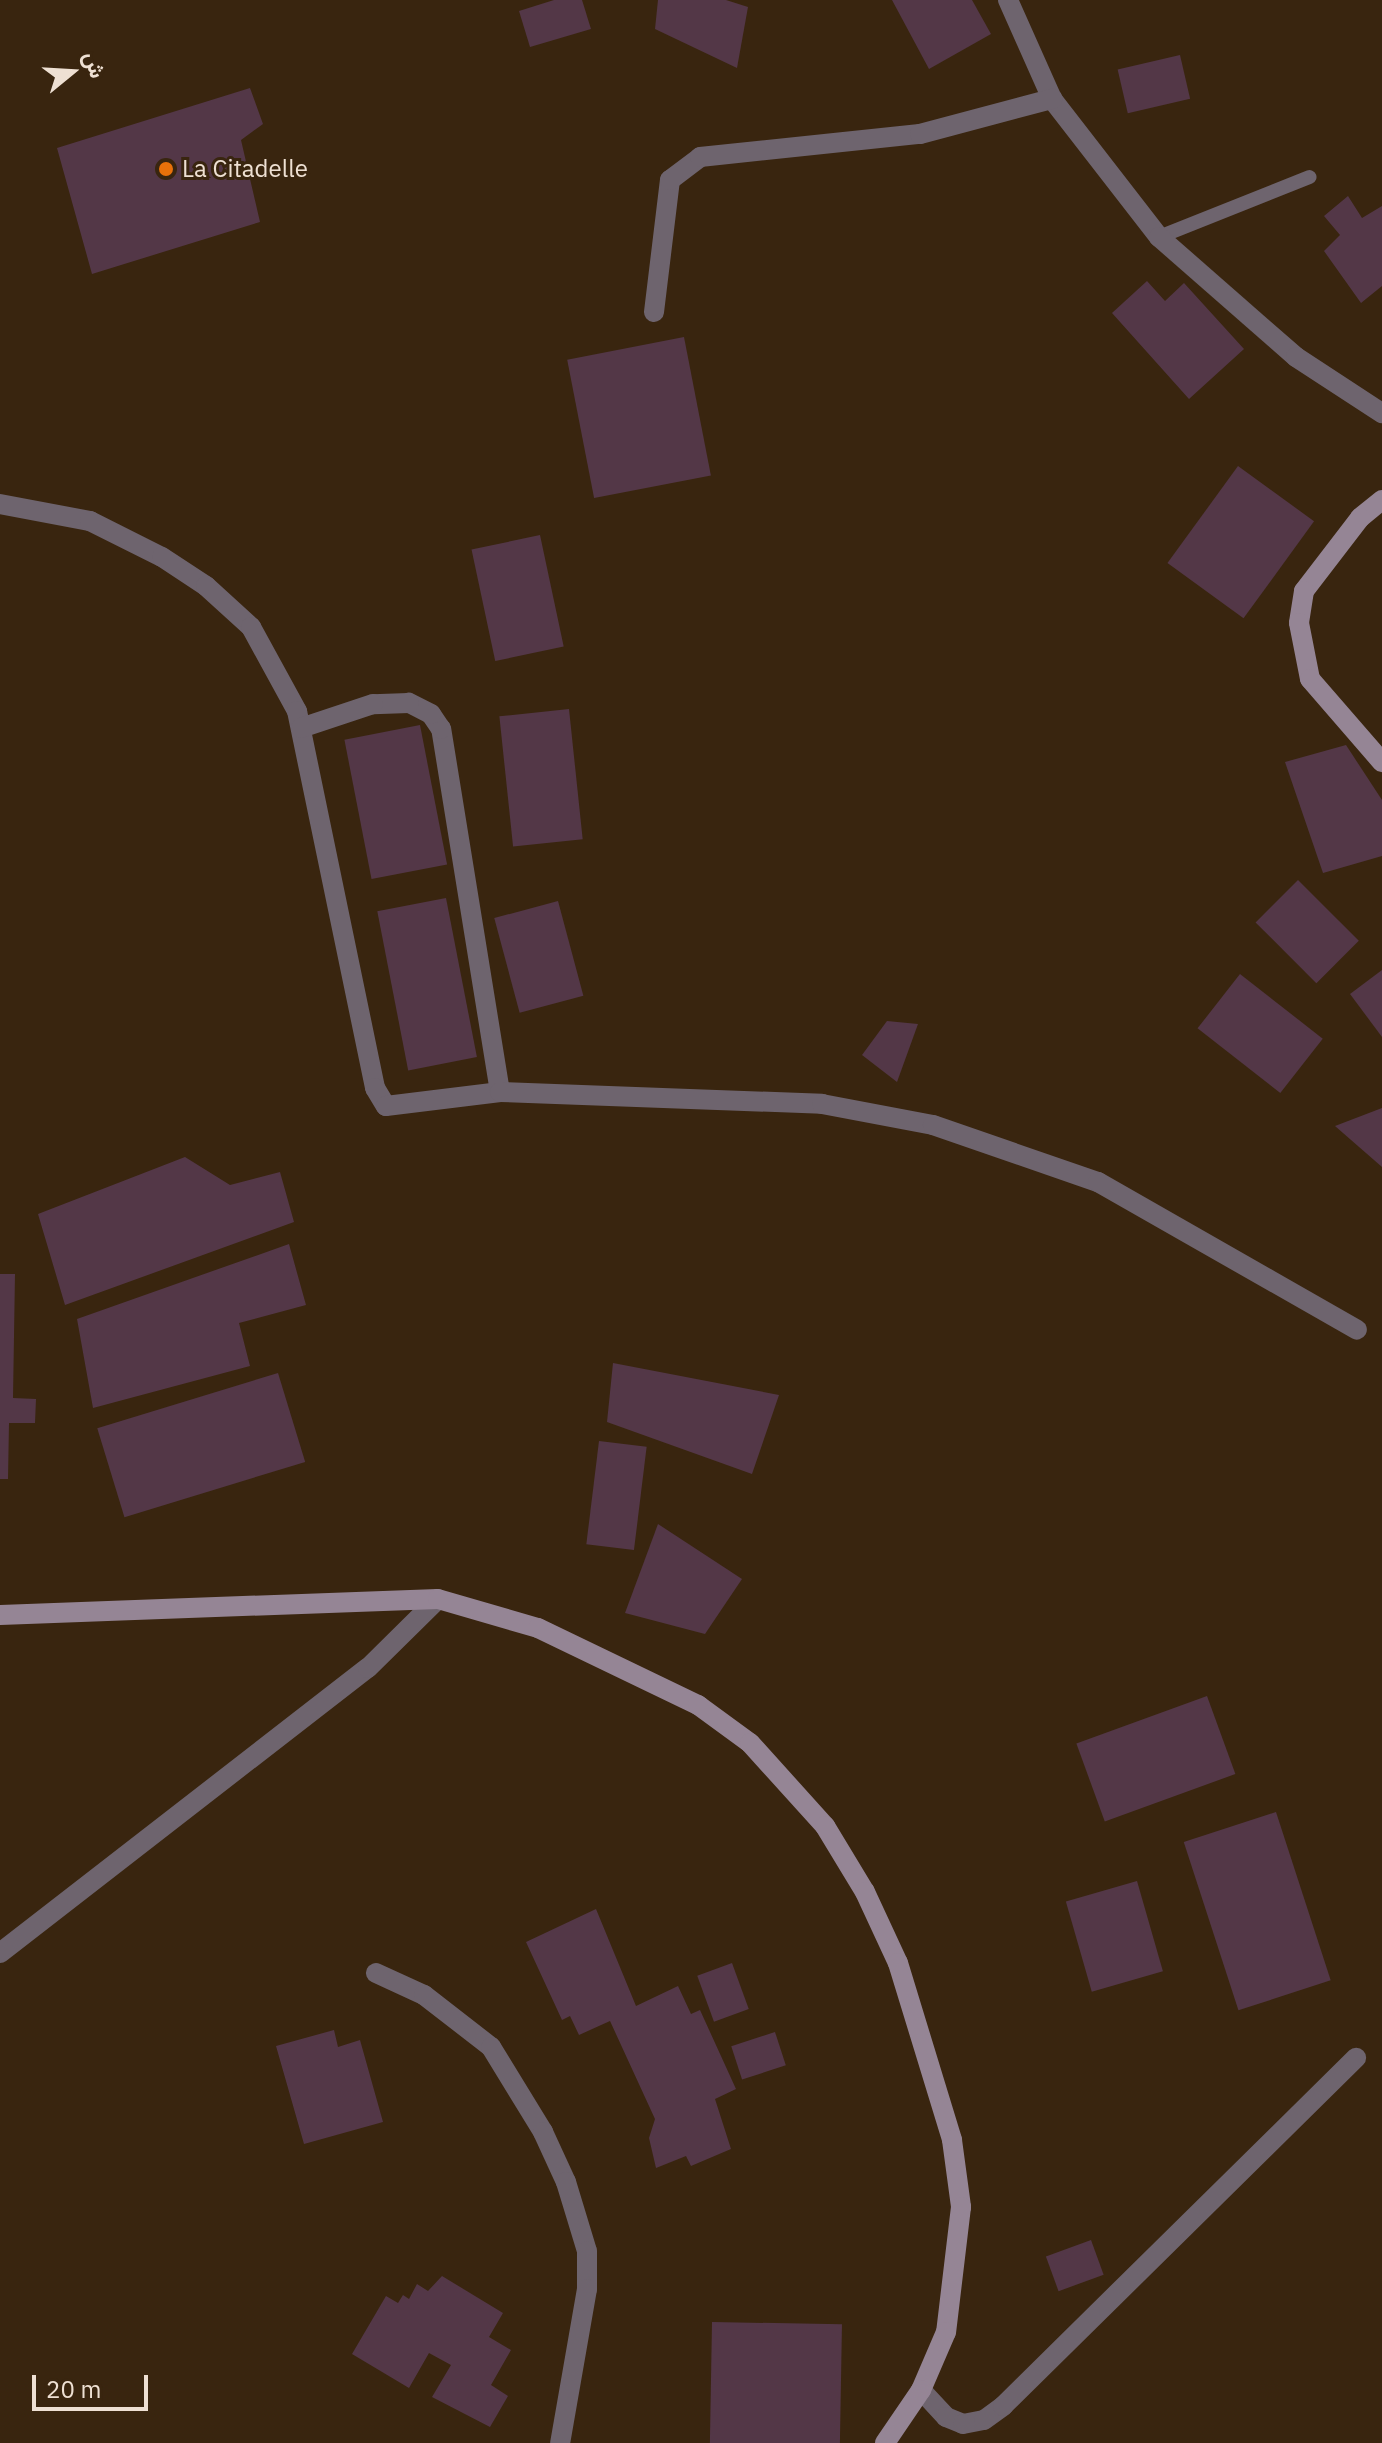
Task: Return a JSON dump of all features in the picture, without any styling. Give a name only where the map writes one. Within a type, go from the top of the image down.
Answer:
[{"type":"street","points":[[1008,0],[1052,99],[1159,237],[1296,357],[1382,413]]},
{"type":"street","points":[[654,312],[670,180],[700,157],[920,134],[1052,99]]},
{"type":"street","points":[[1382,500],[1360,518],[1304,591],[1299,623],[1310,679],[1382,762]]},
{"type":"street","points":[[0,504],[90,521],[206,586],[251,627],[273,661],[301,728],[375,1088],[386,1106],[500,1092],[822,1104],[933,1125],[1098,1182],[1357,1330]]},
{"type":"street","points":[[301,728],[373,704],[409,703],[431,714],[441,729],[500,1092]]},
{"type":"street","points":[[0,1615],[438,1599],[538,1628],[698,1705],[750,1743],[825,1826],[865,1892],[898,1963],[952,2140],[961,2207],[956,2282],[946,2332],[921,2390],[885,2443]]},
{"type":"street","points":[[0,1953],[368,1668],[438,1599]]},
{"type":"street","points":[[376,1973],[424,1995],[491,2047],[543,2132],[566,2182],[587,2251],[587,2289],[560,2443]]},
{"type":"street","points":[[921,2390],[946,2417],[963,2424],[984,2420],[1003,2406],[1356,2058]]},
{"type":"lane","points":[[1159,237],[1310,177]]},
{"type":"building","points":[[554,0],[582,0],[591,29],[530,47],[519,11]]},
{"type":"building","points":[[658,0],[726,0],[748,7],[737,68],[655,29]]},
{"type":"building","points":[[892,0],[972,0],[991,34],[929,69]]},
{"type":"building","points":[[1180,55],[1190,99],[1128,113],[1118,69]]},
{"type":"building","points":[[250,88],[263,124],[241,140],[260,222],[92,274],[57,148]]},
{"type":"building","points":[[1348,196],[1362,218],[1382,206],[1382,286],[1361,303],[1324,251],[1340,235],[1324,216]]},
{"type":"building","points":[[1147,281],[1165,301],[1184,283],[1244,349],[1189,399],[1112,313]]},
{"type":"building","points":[[684,337],[711,475],[594,498],[567,360]]},
{"type":"building","points":[[1238,466],[1314,521],[1244,618],[1167,563]]},
{"type":"building","points":[[540,535],[564,647],[495,661],[472,550]]},
{"type":"building","points":[[569,709],[583,839],[513,847],[499,716]]},
{"type":"building","points":[[420,725],[447,864],[372,879],[344,740]]},
{"type":"building","points":[[1346,745],[1382,800],[1382,856],[1323,873],[1285,762]]},
{"type":"building","points":[[1298,880],[1359,941],[1316,983],[1256,922]]},
{"type":"building","points":[[446,898],[477,1057],[408,1070],[377,911]]},
{"type":"building","points":[[558,901],[583,996],[520,1013],[494,918]]},
{"type":"building","points":[[1382,970],[1382,1037],[1350,994]]},
{"type":"building","points":[[1240,974],[1323,1039],[1280,1093],[1198,1028]]},
{"type":"building","points":[[887,1021],[918,1024],[897,1082],[862,1055]]},
{"type":"building","points":[[1382,1108],[1382,1167],[1335,1126]]},
{"type":"building","points":[[185,1157],[230,1185],[280,1172],[294,1222],[65,1305],[38,1214]]},
{"type":"building","points":[[289,1244],[306,1305],[239,1323],[250,1366],[93,1408],[77,1319]]},
{"type":"building","points":[[0,1274],[15,1274],[13,1398],[36,1399],[35,1423],[9,1423],[8,1479],[0,1479]]},
{"type":"building","points":[[613,1363],[779,1395],[752,1474],[607,1422]]},
{"type":"building","points":[[278,1373],[305,1462],[124,1517],[97,1428]]},
{"type":"building","points":[[599,1441],[647,1447],[634,1550],[586,1544]]},
{"type":"building","points":[[658,1524],[742,1579],[705,1634],[625,1613]]},
{"type":"building","points":[[1207,1696],[1235,1774],[1105,1822],[1076,1744]]},
{"type":"building","points":[[1276,1812],[1331,1980],[1238,2010],[1184,1842]]},
{"type":"building","points":[[1137,1881],[1163,1971],[1092,1992],[1066,1901]]},
{"type":"building","points":[[596,1909],[636,2006],[678,1986],[691,2014],[700,2010],[736,2089],[715,2099],[731,2149],[691,2166],[686,2156],[656,2168],[649,2138],[655,2119],[610,2021],[579,2035],[570,2016],[562,2020],[526,1942]]},
{"type":"building","points":[[732,1963],[749,2009],[714,2022],[697,1976]]},
{"type":"building","points":[[334,2030],[338,2047],[360,2040],[383,2122],[304,2144],[276,2046]]},
{"type":"building","points":[[775,2032],[786,2065],[742,2080],[731,2046]]},
{"type":"building","points":[[1091,2240],[1104,2275],[1059,2291],[1046,2256]]},
{"type":"building","points":[[442,2276],[503,2313],[489,2337],[511,2350],[491,2385],[508,2396],[490,2427],[432,2397],[451,2365],[429,2353],[409,2388],[352,2354],[386,2296],[398,2303],[403,2295],[409,2299],[417,2284],[428,2291]]},
{"type":"building","points":[[712,2322],[842,2324],[840,2443],[710,2443]]},
{"type":"place","name":"La Citadelle","points":[[166,169]]}]
